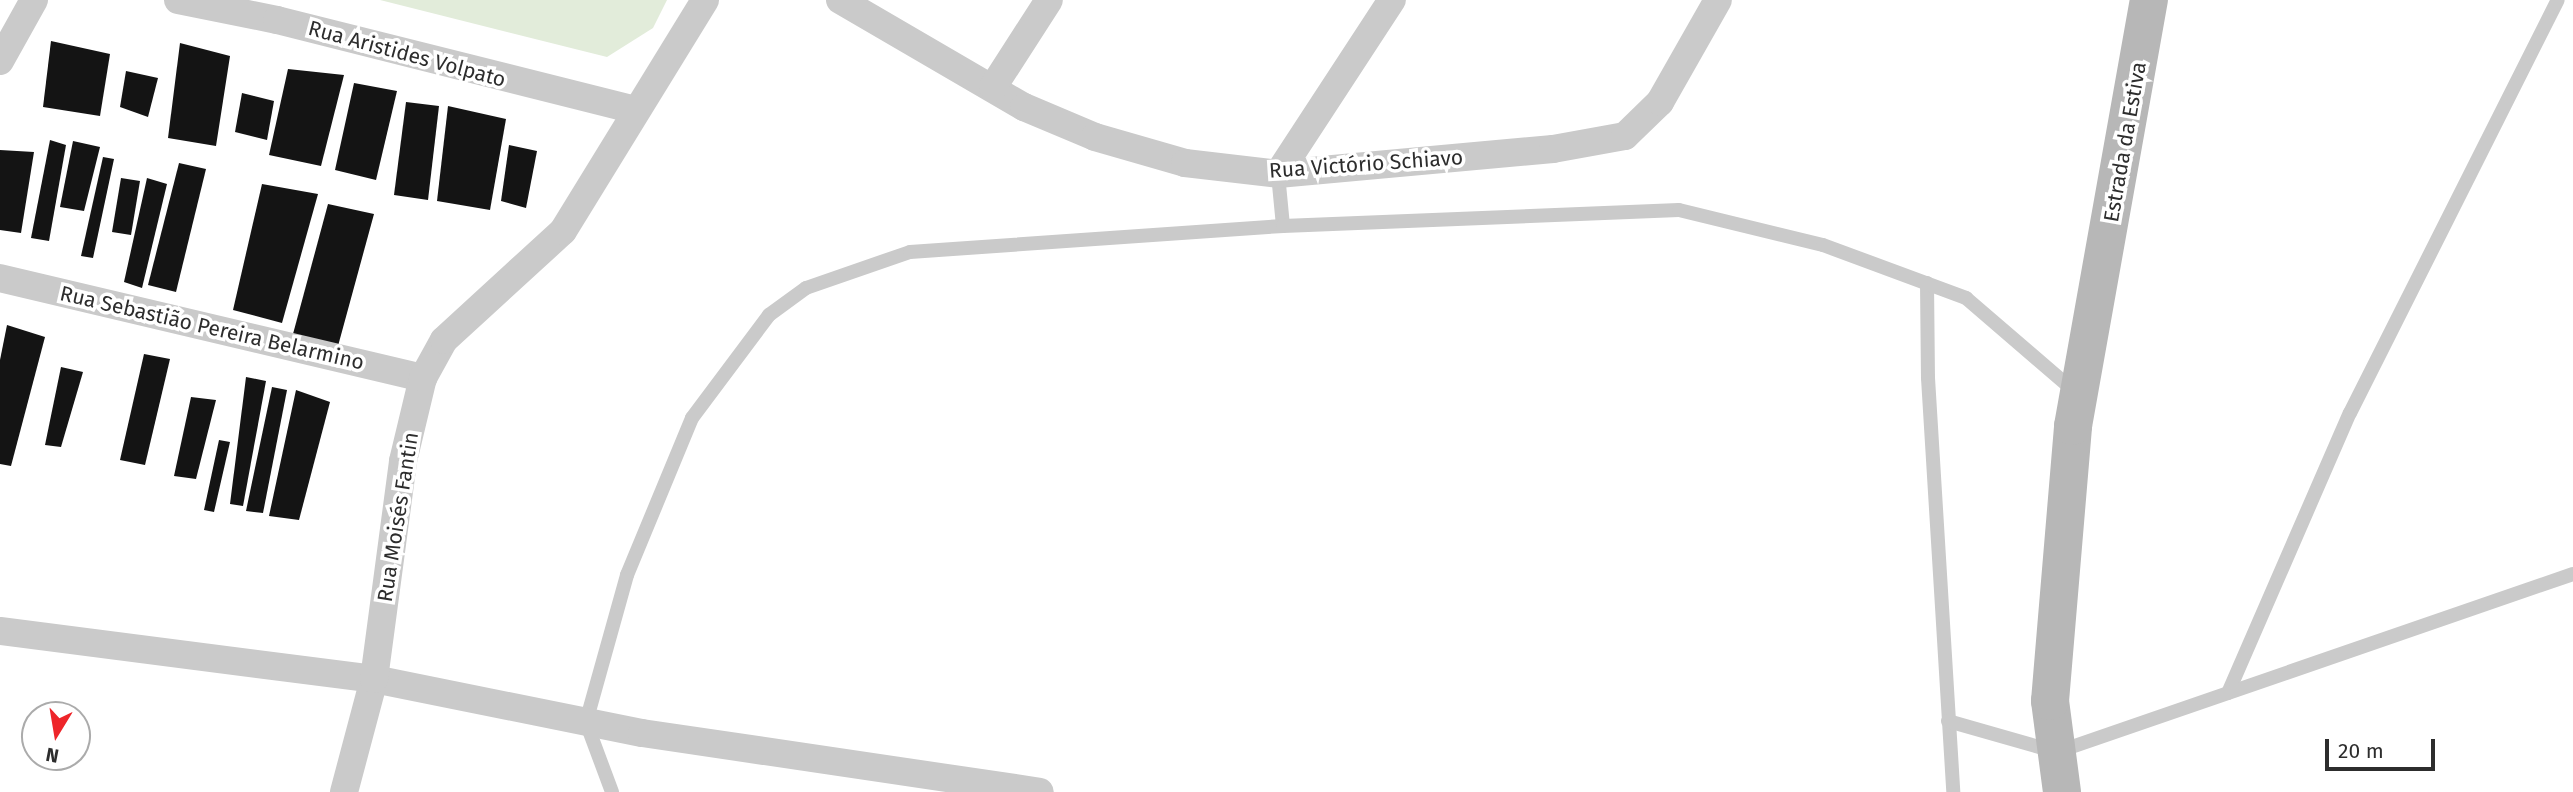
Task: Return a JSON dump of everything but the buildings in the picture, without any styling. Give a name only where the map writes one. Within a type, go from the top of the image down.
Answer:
[{"type":"street","points":[[0,61],[34,0]]},
{"type":"street","name":"Rua Aristides Volpato","points":[[178,0],[277,20],[636,110]]},
{"type":"street","name":"Rua Moisés Fantin","points":[[344,792],[374,679],[403,461],[424,378],[444,340],[563,231],[705,0]]},
{"type":"street","name":"Rua Victório Schiavo","points":[[841,0],[1024,107],[1095,137],[1185,163],[1278,174],[1553,149],[1625,136],[1660,102],[1718,0]]},
{"type":"street","points":[[993,87],[1049,0]]},
{"type":"street","points":[[1278,174],[1392,0]]},
{"type":"street","name":"Estrada da Estiva","points":[[2062,792],[2050,701],[2079,395],[2101,284],[2146,2]]},
{"type":"street","name":"Rua Sebastião Pereira Belarmino","points":[[0,278],[424,378]]},
{"type":"street","points":[[0,632],[374,679],[586,722],[1041,792]]},
{"type":"lane","points":[[2228,692],[2350,413],[2558,0]]},
{"type":"lane","points":[[1278,174],[1283,226]]},
{"type":"lane","points":[[612,792],[586,722],[627,575],[692,418],[769,315],[806,288],[910,252],[1283,226],[1679,210],[1823,245],[1966,298],[2079,395]]},
{"type":"lane","points":[[1927,283],[1928,378],[1953,792]]},
{"type":"lane","points":[[1948,721],[2057,752],[2573,574]]},
{"type":"green space","points":[[380,0],[667,0],[653,28],[607,57]]}]
